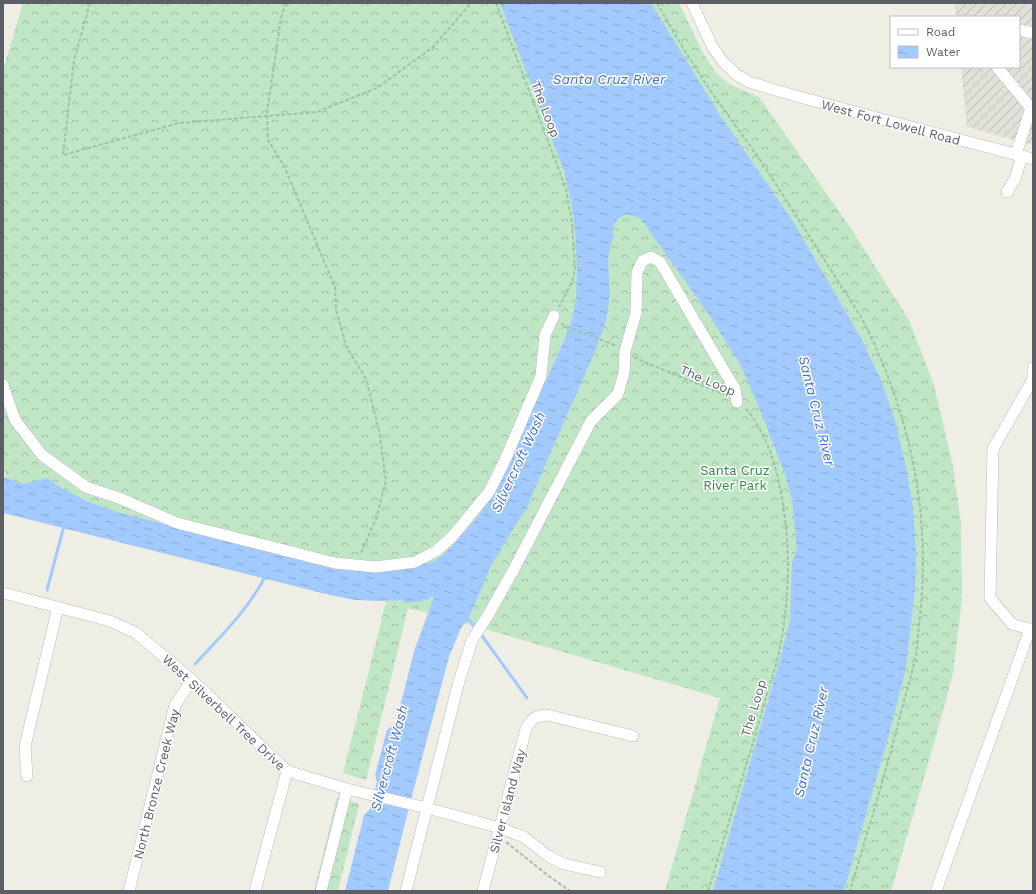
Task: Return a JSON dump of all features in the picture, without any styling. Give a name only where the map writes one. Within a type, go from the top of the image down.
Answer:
[{"type":"street","name":"West Fort Lowell Road","points":[[692,3],[712,46],[723,62],[737,75],[749,82],[1024,157]]},
{"type":"street","points":[[1020,30],[1033,33]]},
{"type":"street","points":[[998,68],[1032,108],[1024,157],[1015,179],[1006,192]]},
{"type":"street","points":[[406,891],[458,685],[472,640],[487,618],[513,571],[590,421],[618,394],[624,373],[621,348],[636,313],[637,273],[642,261],[651,257],[660,262],[735,389],[737,402]]},
{"type":"street","points":[[3,385],[15,420],[42,455],[86,487],[119,498],[177,523],[335,563],[376,567],[415,562],[436,551],[452,537],[489,492],[505,460],[541,376],[544,335],[557,320]]},
{"type":"street","points":[[936,891],[1032,630],[1012,624],[990,598],[992,449],[1033,380],[1033,368]]},
{"type":"street","name":"West Silverbell Tree Drive","points":[[3,593],[110,621],[136,633],[192,680],[287,771],[347,789],[427,808],[499,831],[524,837],[548,856],[564,864],[600,872]]},
{"type":"street","points":[[27,776],[24,746],[58,607]]},
{"type":"street","name":"North Bronze Creek Way","points":[[129,891],[175,705],[192,680]]},
{"type":"street","name":"Silver Island Way","points":[[483,891],[526,729],[535,715],[557,717],[633,736]]},
{"type":"street","points":[[255,891],[287,771]]},
{"type":"street","points":[[321,891],[347,789]]},
{"type":"path","points":[[90,3],[74,60],[63,155],[179,123],[317,112],[377,88],[433,47],[471,3]]},
{"type":"path","points":[[286,3],[281,18],[267,116],[268,140],[284,166],[335,287],[336,310],[346,346],[366,379],[379,430],[386,481],[376,519],[355,565]]},
{"type":"path","name":"The Loop","points":[[496,3],[558,166],[566,189],[570,207],[575,269],[572,282],[557,320],[621,348],[644,362],[721,393],[737,402],[752,416],[761,431],[769,448],[778,476],[786,517],[789,564],[787,601],[779,653],[708,891]]},
{"type":"path","points":[[657,3],[708,87],[763,164],[861,318],[871,337],[890,383],[905,425],[914,464],[920,506],[923,561],[922,593],[916,654],[891,754],[850,891]]},
{"type":"path","points":[[499,831],[550,877],[570,891]]},
{"type":"shaded area","points":[[955,3],[1033,3],[1033,145],[967,127],[961,68],[1020,68],[1020,16],[956,16]]},
{"type":"green space","name":"Santa Cruz River Park","points":[[23,3],[679,3],[703,53],[716,73],[731,85],[759,97],[850,227],[909,320],[934,385],[953,466],[961,523],[962,600],[953,674],[891,891],[665,891],[720,698],[468,624],[408,608],[366,780],[343,773],[386,602],[10,500],[3,463],[3,70]]},
{"type":"green space","points":[[337,797],[359,804],[338,891],[314,891]]},
{"type":"water","name":"Santa Cruz River","points":[[500,3],[651,3],[718,112],[794,223],[861,338],[882,382],[895,421],[907,471],[913,508],[916,554],[915,589],[906,668],[889,734],[844,891],[713,891],[790,620],[792,562],[797,550],[792,500],[785,474],[741,366],[709,315],[641,219],[635,216],[626,215],[618,219],[613,227],[611,233],[614,234],[608,257],[610,295],[606,321],[596,349],[527,507],[492,564],[468,620],[461,628],[449,657],[388,891],[345,891],[364,815],[370,809],[377,782],[375,775],[387,730],[396,722],[415,648],[434,596],[423,601],[406,603],[401,600],[355,600],[3,513],[3,477],[24,484],[47,478],[62,488],[89,502],[117,512],[337,568],[365,572],[396,570],[403,566],[430,563],[442,556],[478,517],[501,480],[566,336],[572,319],[576,299],[577,270],[575,228],[564,171]]},
{"type":"waterway","points":[[47,590],[64,526]]},
{"type":"waterway","points":[[195,664],[243,611],[266,575]]},
{"type":"waterway","points":[[466,616],[476,629]]},
{"type":"waterway","points":[[480,633],[527,698]]},
{"type":"water label","name":"Silvercroft Wash","points":[[518,462]]},
{"type":"water label","name":"Silvercroft Wash","points":[[389,758]]}]
